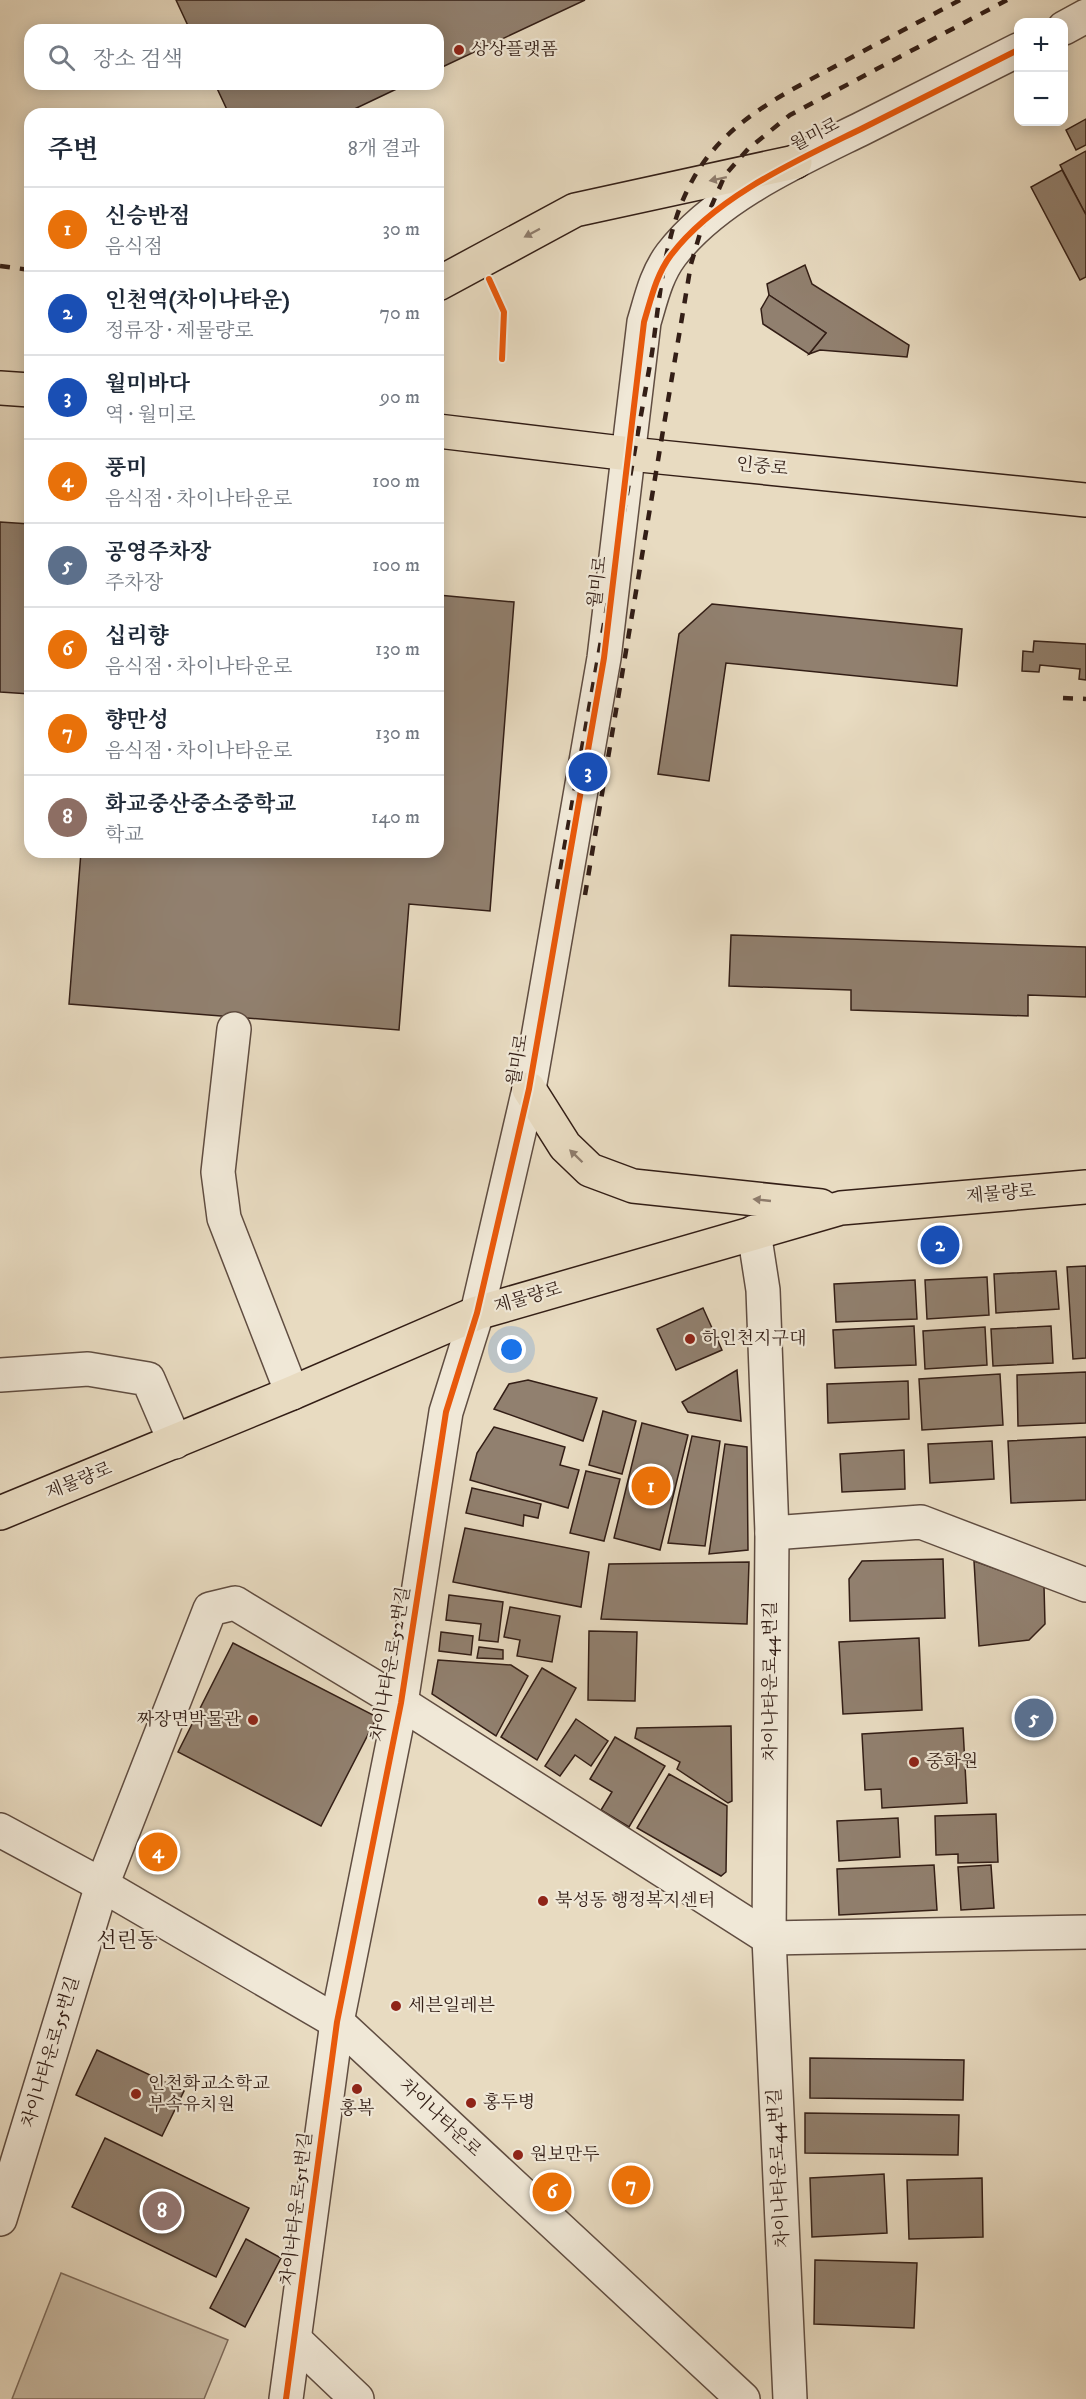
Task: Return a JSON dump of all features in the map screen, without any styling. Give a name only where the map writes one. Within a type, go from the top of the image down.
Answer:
[{"type":"main road","points":[[444,281],[575,210],[795,162]]},
{"type":"main road","points":[[0,388],[24,390]]},
{"type":"main road","name":"인중로","points":[[444,432],[630,454],[1086,500]]},
{"type":"main road","points":[[529,1089],[565,1146],[591,1170],[633,1186],[841,1208]]},
{"type":"main road","name":"제물량로","points":[[0,1513],[292,1393],[477,1312],[841,1208],[1086,1186]]},
{"type":"street","points":[[1068,26],[1086,16]]},
{"type":"street","name":"월미로","points":[[477,1312],[529,1089],[604,658],[644,322],[655,286],[669,257],[687,235],[723,206],[795,162],[1014,52]]},
{"type":"street","points":[[234,1029],[218,1172],[224,1218],[292,1393]]},
{"type":"street","name":"차이나타운로44번길","points":[[754,1232],[763,1290],[772,1533],[769,1938],[790,2399]]},
{"type":"street","name":"차이나타운로52번길","points":[[337,2022],[401,1703],[446,1412],[477,1312]]},
{"type":"street","points":[[0,1375],[88,1369],[148,1379],[175,1442]]},
{"type":"street","points":[[772,1533],[921,1522],[1086,1585]]},
{"type":"street","points":[[102,1885],[210,1609],[235,1603],[401,1703],[769,1938],[1086,1932]]},
{"type":"street","name":"차이나타운로","points":[[0,1830],[102,1885],[337,2022],[743,2399]]},
{"type":"street","name":"차이나타운로55번길","points":[[0,2219],[102,1885]]},
{"type":"street","name":"차이나타운로51번길","points":[[286,2399],[337,2022]]},
{"type":"street","points":[[295,2340],[357,2399]]},
{"type":"shaded area","points":[[61,2273],[228,2340],[204,2399],[12,2399]]},
{"type":"building","name":"상상플랫폼","points":[[176,0],[585,0],[444,66],[444,24],[187,24]]},
{"type":"building","points":[[218,90],[394,90],[357,108],[226,108]]},
{"type":"building","points":[[1086,119],[1086,145],[1076,150],[1066,130]]},
{"type":"building","points":[[1086,151],[1086,215],[1060,165]]},
{"type":"building","points":[[1062,170],[1086,215],[1086,277],[1080,280],[1031,187]]},
{"type":"building","points":[[805,265],[812,284],[909,345],[907,357],[820,350],[809,354],[826,333],[769,295],[767,284]]},
{"type":"building","points":[[769,295],[826,333],[809,354],[763,324],[761,309]]},
{"type":"building","points":[[0,522],[24,524],[24,694],[0,692]]},
{"type":"building","points":[[444,596],[514,602],[490,911],[409,904],[399,1030],[69,1004],[81,858],[444,858]]},
{"type":"building","points":[[712,604],[962,629],[957,686],[726,663],[709,781],[658,774],[679,634]]},
{"type":"building","points":[[1034,641],[1086,644],[1086,680],[1079,679],[1080,669],[1040,665],[1039,672],[1022,671],[1023,651],[1033,652]]},
{"type":"building","points":[[731,935],[1086,947],[1086,997],[1028,995],[1028,1016],[851,1010],[851,990],[729,986]]},
{"type":"building","points":[[1086,1266],[1086,1358],[1073,1359],[1067,1267]]},
{"type":"building","points":[[1056,1271],[1059,1309],[996,1313],[994,1274]]},
{"type":"building","points":[[987,1277],[989,1315],[927,1319],[925,1280]]},
{"type":"building","points":[[915,1280],[917,1319],[836,1322],[834,1284]]},
{"type":"building","name":"하인천지구대","points":[[703,1308],[722,1350],[676,1370],[657,1329]]},
{"type":"building","points":[[914,1326],[916,1365],[835,1368],[833,1330]]},
{"type":"building","points":[[1051,1326],[1053,1363],[993,1366],[991,1329]]},
{"type":"building","points":[[985,1327],[987,1365],[925,1369],[923,1331]]},
{"type":"building","points":[[737,1370],[741,1421],[688,1412],[682,1402]]},
{"type":"building","points":[[1086,1372],[1086,1423],[1018,1426],[1017,1375]]},
{"type":"building","points":[[1000,1374],[1003,1425],[922,1430],[919,1379]]},
{"type":"building","points":[[528,1380],[597,1398],[583,1441],[494,1409],[509,1384]]},
{"type":"building","points":[[908,1381],[909,1419],[828,1423],[827,1384]]},
{"type":"building","points":[[603,1411],[636,1421],[622,1474],[589,1465]]},
{"type":"building","points":[[642,1423],[688,1435],[660,1550],[614,1538]]},
{"type":"building","points":[[494,1427],[565,1447],[560,1465],[579,1470],[568,1508],[470,1480],[477,1453]]},
{"type":"building","points":[[692,1436],[720,1441],[705,1546],[668,1543]]},
{"type":"building","points":[[1086,1437],[1086,1500],[1011,1503],[1008,1441]]},
{"type":"building","points":[[992,1441],[994,1479],[930,1483],[928,1444]]},
{"type":"building","points":[[725,1444],[747,1447],[748,1550],[709,1554]]},
{"type":"building","points":[[904,1450],[905,1489],[842,1492],[840,1454]]},
{"type":"building","points":[[586,1471],[620,1479],[604,1541],[570,1533]]},
{"type":"building","points":[[472,1488],[541,1504],[538,1518],[524,1515],[523,1526],[466,1513]]},
{"type":"building","points":[[465,1528],[589,1552],[581,1607],[453,1582]]},
{"type":"building","points":[[943,1559],[945,1618],[850,1621],[849,1579],[862,1561]]},
{"type":"building","points":[[974,1561],[1044,1586],[1045,1624],[1029,1640],[979,1646]]},
{"type":"building","points":[[749,1562],[747,1624],[601,1619],[609,1564]]},
{"type":"building","points":[[449,1595],[503,1602],[498,1642],[479,1640],[481,1624],[446,1620]]},
{"type":"building","points":[[510,1607],[560,1616],[552,1662],[517,1656],[520,1640],[504,1637]]},
{"type":"building","points":[[589,1631],[637,1632],[635,1701],[588,1700]]},
{"type":"building","points":[[441,1632],[473,1636],[471,1655],[439,1651]]},
{"type":"building","points":[[919,1638],[922,1710],[843,1714],[839,1642]]},
{"type":"building","points":[[233,1643],[377,1717],[321,1826],[178,1752]]},
{"type":"building","points":[[479,1647],[503,1650],[503,1659],[477,1658]]},
{"type":"building","points":[[438,1660],[511,1665],[528,1676],[496,1736],[432,1694]]},
{"type":"building","points":[[542,1668],[576,1688],[537,1760],[501,1737]]},
{"type":"building","points":[[576,1719],[608,1741],[591,1766],[575,1755],[560,1776],[545,1766]]},
{"type":"building","points":[[731,1726],[732,1801],[728,1803],[677,1769],[680,1762],[635,1738],[637,1728]]},
{"type":"building","name":"중화원","points":[[963,1728],[967,1803],[882,1808],[881,1789],[865,1790],[862,1734]]},
{"type":"building","points":[[615,1737],[665,1766],[629,1827],[601,1810],[612,1792],[590,1779]]},
{"type":"building","points":[[669,1774],[727,1806],[726,1872],[721,1876],[637,1828]]},
{"type":"building","points":[[996,1814],[998,1862],[958,1863],[958,1854],[936,1855],[935,1816]]},
{"type":"building","points":[[898,1818],[900,1857],[839,1861],[837,1821]]},
{"type":"building","points":[[934,1865],[937,1910],[839,1915],[837,1869]]},
{"type":"building","points":[[991,1865],[994,1908],[961,1910],[958,1867]]},
{"type":"building","points":[[97,2050],[184,2091],[162,2136],[76,2095]]},
{"type":"building","points":[[810,2058],[964,2060],[963,2100],[810,2098]]},
{"type":"building","points":[[805,2113],[959,2115],[958,2155],[805,2153]]},
{"type":"building","points":[[105,2138],[249,2208],[216,2277],[72,2207]]},
{"type":"building","points":[[884,2174],[887,2233],[812,2237],[810,2178]]},
{"type":"building","points":[[982,2178],[983,2237],[909,2239],[907,2180]]},
{"type":"building","points":[[246,2239],[281,2258],[245,2327],[210,2308]]},
{"type":"building","points":[[815,2260],[917,2263],[914,2328],[814,2324]]},
{"type":"railway","points":[[557,889],[652,353],[669,243],[675,221],[692,181],[705,160],[721,141],[758,111],[800,85],[960,0]]},
{"type":"railway","points":[[585,895],[691,264],[701,230],[725,175],[748,149],[790,115],[1007,0]]},
{"type":"railway","points":[[0,266],[24,269]]},
{"type":"railway","points":[[1063,698],[1086,699]]},
{"type":"cycle path","points":[[286,2399],[337,2022],[401,1703],[446,1412],[477,1313],[529,1089],[604,658],[644,322],[652,296],[661,271],[671,255],[690,234],[734,197],[786,167],[1014,52]]},
{"type":"cycle path","points":[[489,279],[504,312],[502,359]]},
{"type":"place","name":"상상플랫폼","points":[[459,50]]},
{"type":"place","name":"월미바다","points":[[588,772]]},
{"type":"place","name":"인천역(차이나타운)","points":[[940,1245]]},
{"type":"place","name":"하인천지구대","points":[[690,1339]]},
{"type":"place","name":"신승반점","points":[[651,1486]]},
{"type":"place","name":"공영주차장","points":[[1034,1718]]},
{"type":"place","name":"짜장면박물관","points":[[253,1720]]},
{"type":"place","name":"중화원","points":[[914,1762]]},
{"type":"place","name":"풍미","points":[[158,1852]]},
{"type":"place","name":"북성동 행정복지센터","points":[[543,1901]]},
{"type":"place","name":"세븐일레븐","points":[[396,2006]]},
{"type":"place","name":"홍복","points":[[357,2089]]},
{"type":"place","name":"인천화교소학교 부속유치원","points":[[136,2094]]},
{"type":"place","name":"홍두병","points":[[471,2103]]},
{"type":"place","name":"원보만두","points":[[518,2155]]},
{"type":"place","name":"향만성","points":[[631,2185]]},
{"type":"place","name":"십리향","points":[[552,2192]]},
{"type":"place","name":"화교중산중소중학교","points":[[162,2211]]},
{"type":"district","name":"선린동","points":[[127,1941]]}]
